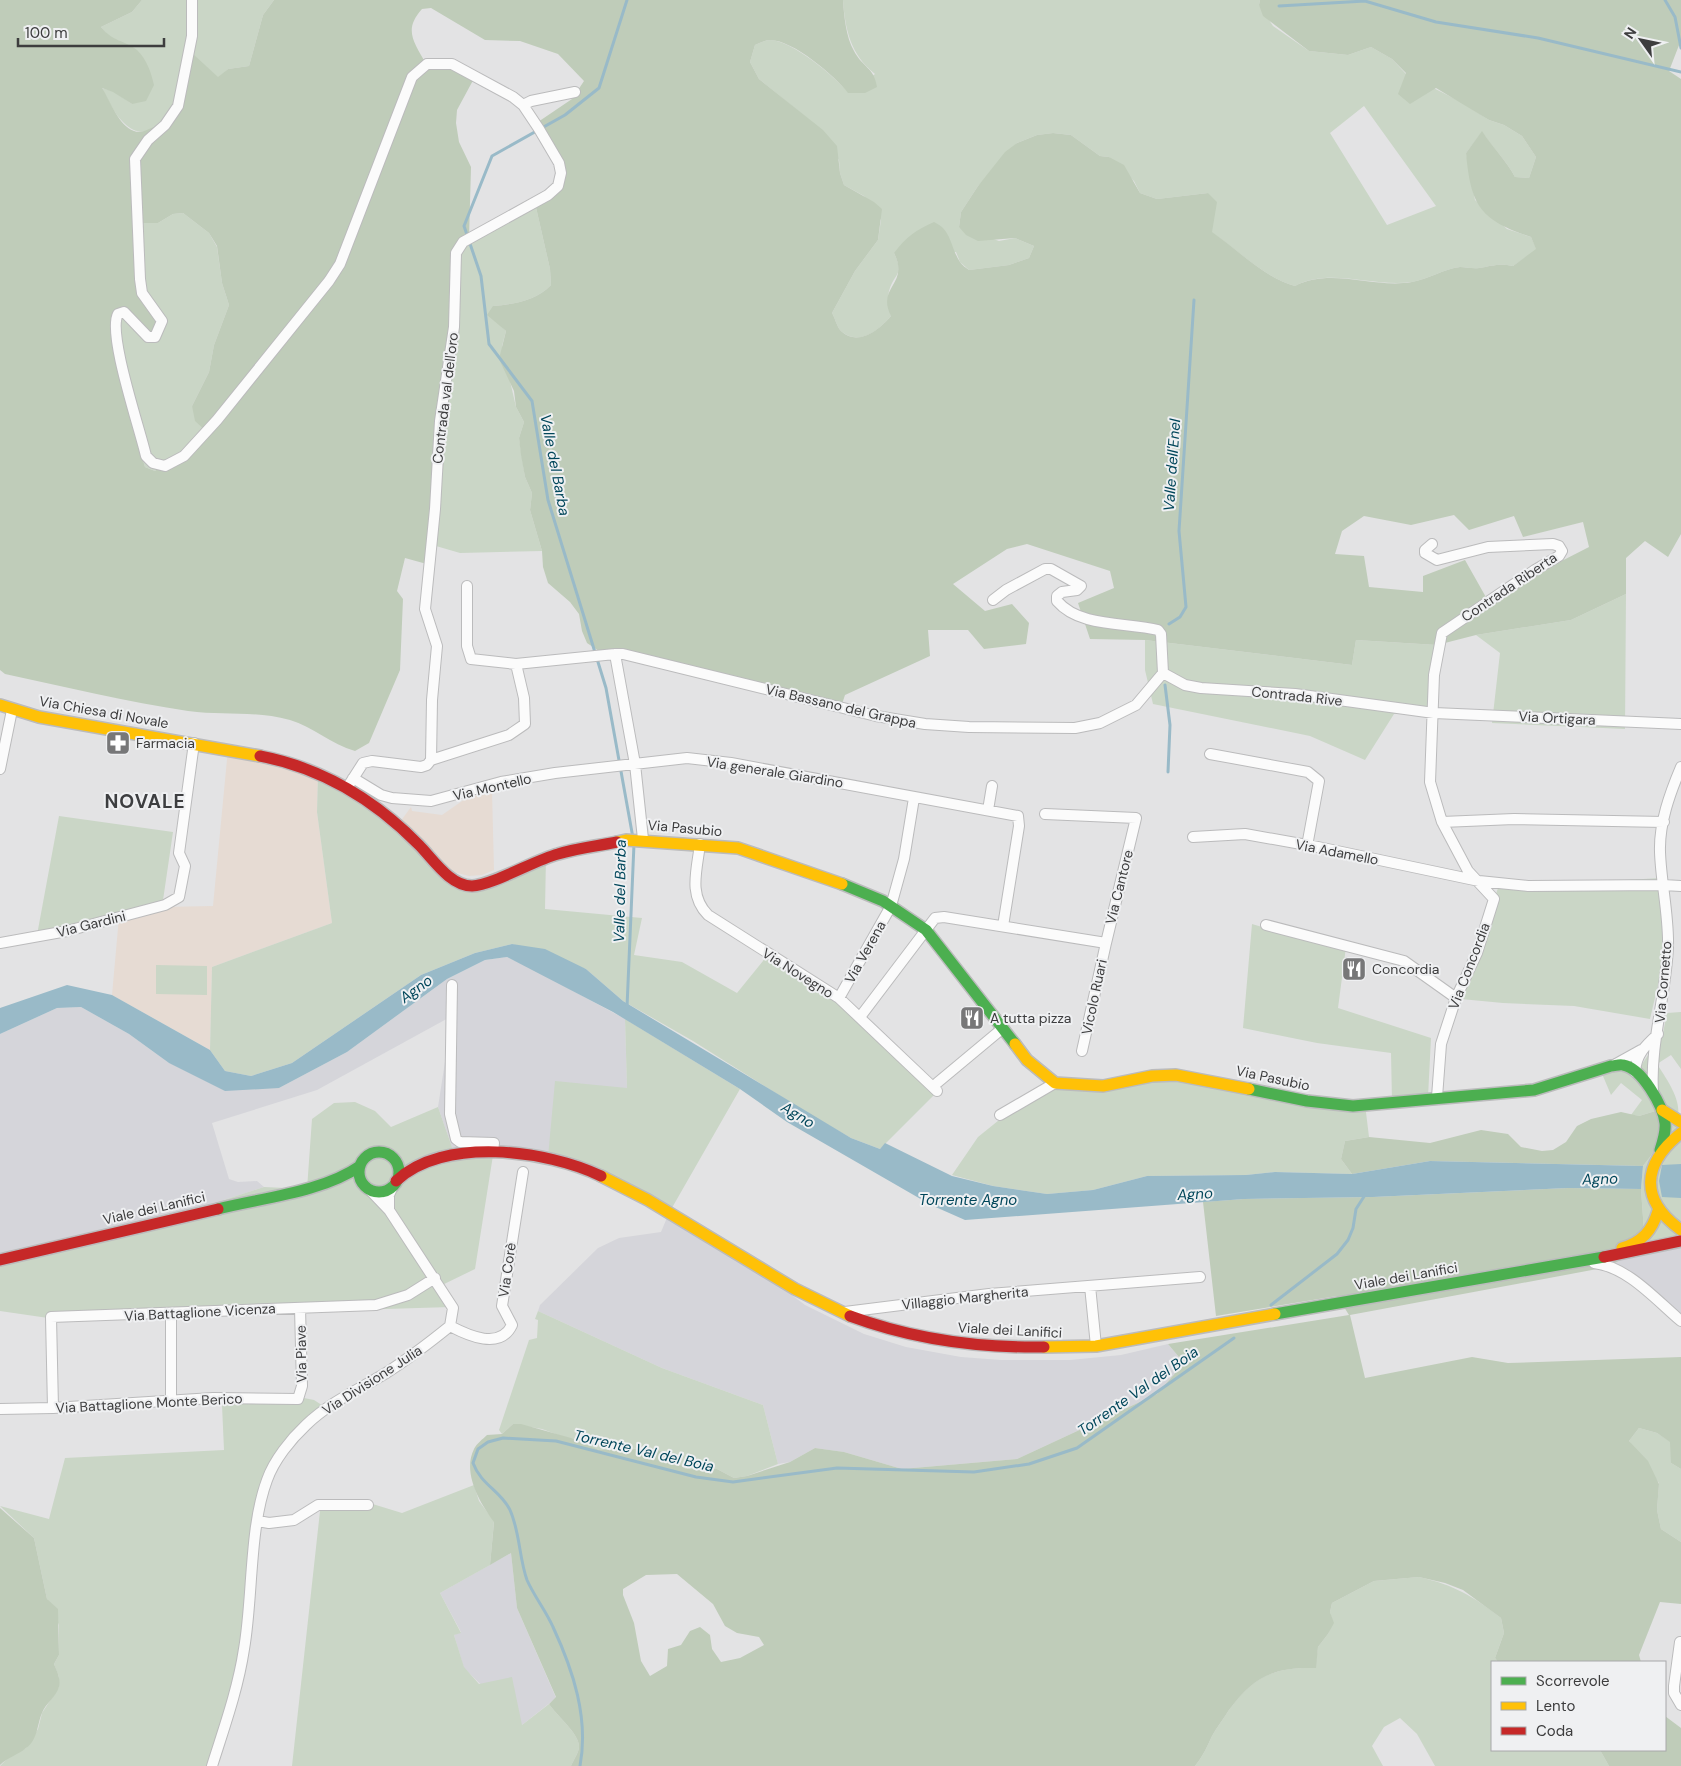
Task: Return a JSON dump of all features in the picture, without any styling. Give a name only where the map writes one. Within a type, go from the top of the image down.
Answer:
[{"type":"main road","name":"Via Chiesa di Novale","points":[[0,705],[12,710],[73,723],[194,742],[283,760],[350,783]]},
{"type":"main road","name":"Via Pasubio","points":[[350,783],[396,822],[447,876],[461,884],[481,884],[557,854],[635,840],[738,848],[847,885],[891,906],[926,930],[1027,1060],[1055,1083],[1103,1086],[1152,1076],[1176,1075],[1307,1101],[1353,1106],[1437,1097],[1534,1090],[1611,1066]]},
{"type":"main road","points":[[1611,1066],[1623,1065],[1635,1072],[1662,1110],[1681,1122]]},
{"type":"main road","points":[[1662,1110],[1664,1138],[1653,1164],[1650,1180],[1652,1196],[1658,1211],[1670,1224],[1681,1230]]},
{"type":"main road","points":[[1660,1150],[1681,1133]]},
{"type":"main road","name":"Viale dei Lanifici","points":[[0,1260],[315,1186],[347,1175],[360,1166],[366,1157],[375,1152],[381,1152],[403,1161],[493,1151],[553,1159],[603,1175],[636,1191],[777,1280],[841,1312],[908,1334],[982,1346],[1038,1349],[1096,1346],[1576,1261],[1622,1255],[1681,1241]]},
{"type":"main road","name":"Viale dei Lanifici","points":[[315,1186],[353,1182],[385,1190],[408,1169],[450,1155]]},
{"type":"main road","points":[[392,1157],[398,1168],[395,1182]]},
{"type":"main road","points":[[360,1166],[360,1179],[366,1186]]},
{"type":"main road","name":"Viale dei Lanifici","points":[[1576,1261],[1630,1246],[1646,1236],[1654,1225],[1658,1211]]},
{"type":"street","name":"Contrada val dell'oro","points":[[192,0],[192,36],[178,106],[166,125],[148,140],[135,159],[142,292],[162,320],[162,326],[155,337],[148,337],[124,312],[118,314],[114,320],[116,344],[146,456],[153,463],[165,466],[184,456],[217,420],[329,281],[340,264],[412,77],[428,64],[444,63],[459,67],[513,97],[523,106],[538,127],[559,163],[561,173],[558,186],[523,210],[463,242],[456,253],[454,327],[440,421],[435,509],[425,609],[437,646],[432,700],[431,760]]},
{"type":"street","points":[[523,106],[531,101],[575,92]]},
{"type":"street","name":"Contrada Riberta","points":[[1426,549],[1437,560],[1488,547],[1553,544],[1559,546],[1562,551],[1559,556],[1442,633],[1434,675],[1434,713]]},
{"type":"street","points":[[993,600],[1039,570],[1052,569],[1081,586],[1077,590],[1062,592],[1057,596],[1057,601],[1063,609],[1097,621],[1158,630],[1160,634],[1163,673]]},
{"type":"street","name":"Via Bassano del Grappa","points":[[467,586],[467,646],[471,659],[516,664],[623,654],[876,716],[925,724],[969,727],[1075,728],[1100,723],[1136,705],[1163,673]]},
{"type":"street","points":[[615,654],[632,765],[635,840]]},
{"type":"street","points":[[350,783],[363,762],[372,761],[421,767],[427,765],[431,760],[509,735],[525,724],[524,698],[516,664]]},
{"type":"street","name":"Contrada Rive","points":[[1163,673],[1185,684],[1201,688],[1295,694],[1434,713]]},
{"type":"street","points":[[0,769],[2,750],[12,710]]},
{"type":"street","name":"Via Ortigara","points":[[1434,713],[1681,724]]},
{"type":"street","name":"Via Concordia","points":[[1434,713],[1430,782],[1442,822],[1468,871],[1494,899],[1477,953],[1456,998],[1441,1044],[1437,1097]]},
{"type":"street","name":"Via Gardini","points":[[0,943],[68,932],[166,905],[179,897],[185,866],[179,853],[194,742]]},
{"type":"street","points":[[1210,754],[1308,772],[1319,781],[1307,846]]},
{"type":"street","name":"Via generale Giardino","points":[[632,765],[686,758],[731,763],[900,792],[914,798]]},
{"type":"street","name":"Via Montello","points":[[350,783],[392,798],[431,801],[501,782],[632,765]]},
{"type":"street","name":"Via Cornetto","points":[[1611,1066],[1641,1050],[1658,1034],[1668,945],[1660,850],[1670,792],[1681,767]]},
{"type":"street","points":[[988,810],[992,786]]},
{"type":"street","points":[[914,798],[1018,816],[1019,826],[1003,926]]},
{"type":"street","name":"Via Verena","points":[[839,998],[891,906],[904,859],[914,798]]},
{"type":"street","name":"Via Cantore","points":[[926,930],[935,918],[944,917],[1106,943],[1136,818],[1045,814]]},
{"type":"street","points":[[1442,822],[1514,819],[1664,822]]},
{"type":"street","name":"Via Adamello","points":[[1192,836],[1245,834],[1479,881]]},
{"type":"street","name":"Via Novegno","points":[[700,844],[696,896],[701,908],[708,915],[786,966],[839,998],[937,1087],[1003,1028]]},
{"type":"street","points":[[1479,881],[1528,886],[1663,884],[1681,886]]},
{"type":"street","points":[[1266,925],[1404,961],[1456,998]]},
{"type":"street","points":[[860,1017],[926,930]]},
{"type":"street","name":"Vicolo Ruari","points":[[1082,1051],[1106,943]]},
{"type":"street","points":[[452,985],[450,1102],[456,1139],[460,1142],[494,1143],[493,1151]]},
{"type":"street","points":[[1653,1095],[1652,1080],[1658,1034]]},
{"type":"street","points":[[1635,1072],[1635,1062],[1641,1050]]},
{"type":"street","points":[[1000,1115],[1055,1083]]},
{"type":"street","name":"Via Corè","points":[[450,1326],[477,1338],[496,1339],[508,1334],[512,1325],[502,1306],[523,1172]]},
{"type":"street","points":[[390,1210],[389,1195],[395,1182]]},
{"type":"street","points":[[366,1186],[390,1210],[435,1278],[453,1308],[450,1326]]},
{"type":"street","points":[[1622,1255],[1626,1275]]},
{"type":"street","points":[[1576,1261],[1608,1265],[1626,1275],[1681,1321]]},
{"type":"street","name":"Via Battaglione Vicenza","points":[[53,1408],[50,1317],[376,1305],[408,1294],[435,1278]]},
{"type":"street","name":"Villaggio Margherita","points":[[841,1312],[989,1294],[1200,1278]]},
{"type":"street","points":[[1090,1286],[1096,1346]]},
{"type":"street","name":"Via Piave","points":[[298,1399],[302,1386],[300,1308]]},
{"type":"street","points":[[171,1313],[171,1400]]},
{"type":"street","name":"Via Divisione Julia","points":[[212,1766],[236,1686],[244,1649],[258,1521],[262,1495],[268,1478],[289,1444],[306,1425],[334,1402],[384,1374],[450,1326]]},
{"type":"street","name":"Via Battaglione Monte Berico","points":[[0,1409],[53,1408],[213,1398],[298,1399]]},
{"type":"street","points":[[258,1521],[270,1523],[294,1520],[318,1505],[368,1506]]},
{"type":"street","points":[[1680,1642],[1674,1693],[1681,1705]]},
{"type":"shaded area","points":[[228,749],[318,774],[317,812],[332,923],[212,967],[210,1050],[112,995],[119,917],[162,907],[213,906]]},
{"type":"shaded area","points":[[492,791],[494,870],[482,875],[469,876],[450,871],[400,822],[411,807],[412,811],[442,815],[465,799]]},
{"type":"shaded area","points":[[507,957],[625,1019],[627,1088],[548,1157],[453,1150],[438,1107],[452,1016],[317,1090],[212,1123],[229,1179],[238,1182],[257,1181],[264,1187],[178,1215],[0,1257],[0,1034],[57,1008],[81,1007],[129,1034],[169,1063],[279,1088],[347,1052],[447,979],[485,960]]},
{"type":"shaded area","points":[[669,1213],[764,1274],[805,1305],[864,1334],[906,1347],[961,1357],[1001,1360],[1070,1360],[1121,1355],[1168,1344],[1184,1363],[1157,1394],[1017,1459],[902,1469],[844,1452],[815,1448],[790,1462],[778,1464],[763,1405],[662,1368],[538,1311],[540,1305],[598,1248],[619,1238],[661,1232]]},
{"type":"shaded area","points":[[1681,1239],[1681,1323],[1620,1270],[1608,1267],[1645,1246]]},
{"type":"shaded area","points":[[511,1553],[517,1608],[556,1698],[522,1725],[464,1668],[454,1635],[461,1632],[440,1593]]},
{"type":"green space","points":[[0,0],[142,0],[132,12],[101,27],[110,36],[137,50],[150,71],[154,85],[146,101],[132,104],[113,92],[102,88],[124,124],[134,131],[142,132],[159,124],[173,107],[178,96],[189,50],[218,77],[228,69],[249,66],[263,15],[274,0],[843,0],[846,26],[851,45],[857,57],[871,71],[876,80],[877,87],[865,93],[848,93],[813,60],[790,46],[779,42],[768,40],[755,45],[750,62],[759,79],[823,130],[837,146],[840,173],[844,185],[874,202],[882,209],[878,240],[855,271],[832,313],[841,331],[848,336],[861,337],[881,327],[891,316],[887,306],[887,298],[898,272],[898,264],[894,253],[912,234],[934,222],[940,225],[948,234],[960,262],[969,270],[1009,265],[1029,258],[1034,246],[1015,238],[978,241],[966,235],[959,227],[961,212],[978,186],[1005,152],[1017,143],[1037,135],[1053,133],[1071,135],[1100,156],[1109,157],[1124,165],[1140,193],[1157,199],[1208,193],[1217,202],[1212,232],[1273,277],[1295,286],[1323,278],[1383,283],[1412,282],[1460,267],[1513,266],[1536,249],[1531,237],[1500,224],[1489,217],[1481,208],[1471,186],[1466,153],[1482,131],[1515,177],[1529,178],[1536,157],[1522,136],[1504,125],[1489,120],[1436,88],[1410,104],[1398,94],[1406,73],[1392,59],[1371,47],[1348,55],[1309,51],[1263,16],[1259,5],[1260,0],[1681,0],[1681,40],[1669,71],[1681,79],[1681,534],[1668,557],[1645,541],[1626,558],[1626,594],[1571,620],[1476,635],[1437,645],[1356,640],[1352,665],[1145,640],[1090,639],[1078,603],[1114,588],[1110,571],[1027,544],[1007,549],[953,584],[985,611],[1012,604],[1029,623],[1026,644],[984,649],[968,630],[928,630],[930,656],[845,695],[841,707],[599,651],[587,643],[582,631],[579,614],[570,602],[548,583],[543,567],[542,551],[530,510],[532,493],[525,477],[521,455],[519,438],[524,422],[516,407],[514,391],[499,359],[506,331],[487,315],[493,306],[517,303],[532,298],[551,285],[550,269],[535,203],[560,186],[563,171],[538,122],[572,99],[584,81],[558,54],[520,41],[485,40],[431,8],[422,9],[416,16],[412,30],[414,42],[426,64],[477,73],[457,110],[456,123],[459,142],[471,167],[469,238],[462,247],[439,479],[434,566],[405,558],[397,591],[403,599],[400,670],[369,743],[355,751],[290,720],[264,715],[188,711],[119,699],[5,674],[0,670]],"holes":[[[183,213],[209,233],[217,246],[222,283],[229,305],[214,345],[209,372],[192,406],[195,421],[207,432],[155,471],[145,467],[143,461],[113,343],[112,315],[121,313],[154,335],[159,322],[139,296],[133,223],[158,223],[173,214]],[[1454,515],[1469,530],[1514,516],[1523,537],[1583,522],[1589,547],[1487,599],[1465,560],[1423,576],[1423,592],[1369,587],[1364,556],[1335,554],[1342,531],[1364,516],[1411,525]]]},
{"type":"green space","points":[[142,0],[274,0],[263,15],[249,66],[228,69],[218,78],[189,50],[178,96],[167,117],[159,125],[149,130],[137,131],[122,121],[101,88],[113,91],[132,104],[125,44],[110,38],[101,27],[132,12]]},
{"type":"green space","points":[[843,0],[1260,0],[1259,5],[1273,26],[1309,51],[1348,55],[1371,47],[1392,59],[1406,74],[1522,136],[1536,157],[1529,178],[1515,177],[1482,132],[1466,153],[1475,200],[1507,229],[1531,237],[1537,250],[1513,266],[1460,267],[1412,282],[1398,283],[1323,278],[1295,286],[1273,277],[1211,232],[1213,217],[1208,193],[1157,199],[1140,193],[1134,181],[1109,157],[1100,156],[1071,135],[1053,133],[1037,135],[1017,143],[978,186],[961,212],[959,227],[999,241],[1015,238],[1034,246],[1029,258],[1009,265],[969,270],[960,262],[956,252],[894,253],[899,270],[891,285],[889,294],[891,316],[868,335],[862,337],[848,336],[841,331],[832,313],[855,271],[878,240],[881,220],[864,196],[844,185],[840,173],[839,160],[812,122],[759,79],[750,62],[755,45],[768,40],[779,42],[790,46],[812,60],[849,93],[875,74],[860,59],[851,41],[845,22]],"holes":[[[1364,106],[1436,206],[1387,225],[1330,133]]]},
{"type":"green space","points":[[535,203],[550,269],[551,285],[532,298],[517,303],[493,306],[496,321],[506,331],[502,346],[516,407],[524,422],[519,438],[525,477],[532,493],[530,510],[542,551],[460,553],[436,546],[439,479],[458,259],[462,247]]},
{"type":"green space","points":[[183,213],[209,233],[217,247],[222,283],[229,305],[214,345],[209,372],[192,406],[207,431],[155,471],[145,467],[143,461],[116,356],[112,315],[121,313],[139,296],[133,223],[158,223],[173,214]]},
{"type":"green space","points":[[1626,594],[1625,729],[1492,723],[1500,653],[1476,635],[1571,620]]},
{"type":"green space","points":[[1145,640],[1352,665],[1356,640],[1437,645],[1428,706],[1394,714],[1365,760],[1310,736],[1153,704],[1145,670]]},
{"type":"green space","points":[[318,774],[345,786],[462,884],[546,857],[545,909],[642,918],[634,955],[682,962],[737,993],[771,951],[814,979],[936,1093],[880,1149],[851,1138],[809,1114],[693,1041],[623,1001],[586,969],[512,944],[475,953],[421,975],[292,1063],[251,1076],[225,1071],[210,1050],[212,967],[332,923],[317,812]]},
{"type":"green space","points":[[59,816],[173,832],[162,907],[37,935]]},
{"type":"green space","points":[[1661,878],[1665,955],[1650,1019],[1574,1006],[1461,999],[1500,882],[1590,882]]},
{"type":"green space","points":[[1274,923],[1303,929],[1308,938],[1346,947],[1338,1008],[1431,1038],[1428,1097],[1392,1101],[1391,1053],[1317,1043],[1243,1028],[1252,924],[1272,930]]},
{"type":"green space","points":[[156,965],[207,966],[207,995],[156,994]]},
{"type":"green space","points":[[1681,1012],[1681,1069],[1671,1055],[1657,1064],[1672,1089],[1677,1102],[1678,1115],[1681,1117],[1681,1239],[1645,1246],[1641,1189],[1643,1166],[1673,1127],[1662,1109],[1639,1116],[1631,1115],[1642,1100],[1621,1083],[1611,1095],[1600,1069],[1638,1070],[1663,1033],[1667,1013]]},
{"type":"green space","points":[[625,1019],[740,1089],[669,1213],[548,1157],[555,1081],[627,1088]]},
{"type":"green space","points":[[1174,1075],[1365,1104],[1369,1137],[1345,1141],[1341,1159],[1352,1174],[1275,1172],[1246,1175],[1147,1176],[1093,1190],[1047,1194],[993,1186],[952,1175],[978,1137],[1051,1078],[1078,1086]]},
{"type":"green space","points":[[355,1102],[375,1111],[391,1127],[438,1107],[453,1150],[494,1149],[475,1269],[438,1287],[451,1307],[55,1319],[0,1311],[0,1257],[178,1215],[264,1187],[307,1189],[312,1119],[334,1103]]},
{"type":"green space","points":[[1662,1109],[1673,1127],[1643,1166],[1430,1161],[1352,1174],[1341,1159],[1345,1141],[1369,1137],[1430,1143],[1481,1130],[1508,1134],[1521,1147],[1542,1151],[1553,1150],[1566,1142],[1577,1126],[1591,1119],[1621,1112],[1639,1116]]},
{"type":"green space","points":[[1568,1188],[1641,1189],[1645,1246],[1608,1267],[1350,1315],[1365,1378],[1472,1357],[1508,1363],[1681,1357],[1681,1469],[1671,1463],[1670,1442],[1657,1433],[1639,1428],[1629,1441],[1648,1461],[1659,1484],[1657,1510],[1661,1529],[1681,1542],[1681,1604],[1660,1602],[1639,1655],[1641,1661],[1497,1661],[1495,1658],[1504,1633],[1501,1618],[1463,1590],[1445,1583],[1419,1577],[1374,1581],[1332,1603],[1330,1612],[1334,1623],[1318,1647],[1316,1668],[1288,1669],[1277,1672],[1266,1676],[1247,1689],[1229,1710],[1195,1766],[571,1766],[579,1749],[578,1742],[576,1736],[549,1704],[556,1697],[517,1608],[511,1553],[490,1565],[494,1522],[478,1497],[471,1478],[470,1468],[474,1449],[487,1435],[502,1434],[513,1424],[521,1424],[571,1438],[599,1450],[656,1448],[686,1469],[717,1469],[734,1478],[747,1476],[790,1462],[815,1448],[844,1452],[902,1469],[1017,1459],[1157,1394],[1184,1363],[1168,1344],[1349,1315],[1337,1296],[1216,1316],[1203,1202],[1244,1199],[1373,1197]],"holes":[[[677,1574],[713,1604],[725,1626],[737,1633],[759,1637],[764,1645],[740,1658],[721,1662],[712,1649],[710,1635],[700,1627],[690,1631],[681,1645],[668,1649],[667,1666],[650,1676],[641,1661],[634,1623],[623,1595],[623,1589],[646,1575]]]},
{"type":"green space","points":[[538,1311],[662,1368],[763,1405],[778,1464],[747,1476],[734,1478],[717,1469],[686,1469],[656,1448],[599,1450],[542,1429],[513,1424],[502,1434],[499,1430],[529,1340],[537,1338],[538,1320],[535,1319]]},
{"type":"green space","points":[[304,1398],[314,1400],[325,1407],[294,1438],[260,1496],[244,1642],[209,1766],[0,1766],[8,1758],[26,1748],[38,1729],[42,1713],[59,1687],[59,1677],[54,1664],[59,1655],[59,1625],[47,1599],[34,1538],[0,1506],[49,1519],[65,1458],[224,1450],[222,1405]]},
{"type":"green space","points":[[1639,1428],[1657,1433],[1671,1442],[1671,1463],[1681,1469],[1681,1542],[1661,1529],[1657,1510],[1659,1483],[1629,1441]]},
{"type":"green space","points":[[474,1485],[479,1501],[494,1521],[490,1565],[440,1593],[461,1633],[454,1635],[464,1667],[479,1684],[512,1677],[522,1725],[549,1704],[576,1736],[579,1749],[571,1766],[292,1766],[321,1502],[366,1502],[402,1513]]},
{"type":"green space","points":[[0,1508],[34,1538],[47,1599],[58,1609],[59,1655],[54,1664],[58,1675],[59,1687],[42,1713],[37,1732],[30,1745],[0,1765]]},
{"type":"green space","points":[[1419,1577],[1463,1592],[1501,1618],[1504,1633],[1495,1658],[1497,1661],[1491,1661],[1491,1751],[1601,1751],[1609,1766],[1435,1766],[1417,1734],[1400,1718],[1384,1727],[1372,1746],[1383,1766],[1195,1766],[1229,1710],[1247,1689],[1266,1676],[1276,1672],[1288,1669],[1315,1668],[1318,1647],[1328,1634],[1333,1623],[1330,1612],[1332,1603],[1374,1581]]},
{"type":"green space","points":[[1666,1717],[1681,1728],[1681,1766],[1609,1766],[1601,1751],[1666,1751]]},
{"type":"water","name":"Torrente Agno","points":[[512,944],[545,949],[586,969],[623,1001],[851,1138],[880,1149],[885,1143],[952,1176],[993,1186],[1047,1194],[1093,1190],[1147,1176],[1246,1175],[1275,1172],[1352,1174],[1430,1161],[1643,1166],[1641,1189],[1568,1188],[1373,1197],[1244,1199],[965,1220],[931,1205],[787,1122],[740,1089],[613,1012],[507,957],[485,960],[447,979],[347,1052],[279,1088],[225,1091],[169,1063],[129,1034],[81,1007],[57,1008],[0,1034],[0,1008],[67,985],[112,995],[210,1050],[225,1071],[251,1076],[292,1063],[421,975],[475,953]]},
{"type":"water","points":[[1681,1164],[1681,1198],[1662,1197],[1659,1181],[1662,1165]]},
{"type":"waterway","name":"Valle del Barba","points":[[627,0],[599,88],[565,115],[492,156],[464,226],[481,276],[489,344],[532,401],[548,500],[606,688],[633,838]]},
{"type":"waterway","points":[[1665,0],[1675,17],[1681,48]]},
{"type":"waterway","points":[[1279,6],[1365,1],[1436,22],[1538,38],[1681,72]]},
{"type":"waterway","name":"Valle dell'Enel","points":[[1169,624],[1180,617],[1186,607],[1179,531],[1194,300]]},
{"type":"waterway","name":"Valle dell'Enel","points":[[1165,685],[1170,725],[1168,772]]},
{"type":"waterway","name":"Valle del Barba","points":[[627,1007],[634,844]]},
{"type":"waterway","name":"Torrente Val del Boia","points":[[1271,1305],[1337,1254],[1348,1240],[1353,1228],[1356,1209],[1365,1195]]},
{"type":"waterway","name":"Torrente Val del Boia","points":[[580,1766],[582,1748],[581,1712],[567,1660],[550,1621],[527,1580],[516,1527],[510,1510],[502,1498],[481,1477],[473,1463],[478,1449],[488,1442],[503,1438],[556,1441],[696,1477],[733,1482],[837,1468],[974,1472],[1029,1464],[1077,1448],[1234,1338]]},
{"type":"traffic: fast","points":[[842,884],[883,901],[926,930],[1015,1044]]},
{"type":"traffic: fast","points":[[1249,1089],[1307,1101],[1353,1106],[1534,1090],[1611,1066],[1622,1065],[1637,1073],[1656,1098],[1665,1126],[1660,1150]]},
{"type":"traffic: fast","points":[[379,1152],[393,1158],[399,1172],[393,1186],[379,1192],[365,1186],[359,1172],[365,1158],[379,1152]]},
{"type":"traffic: fast","points":[[218,1209],[310,1188],[345,1175],[360,1166]]},
{"type":"traffic: fast","points":[[1275,1314],[1604,1257]]},
{"type":"traffic: slow","points":[[0,705],[39,717],[260,756]]},
{"type":"traffic: slow","points":[[617,842],[626,840],[738,848],[842,884]]},
{"type":"traffic: slow","points":[[1015,1044],[1027,1060],[1055,1083],[1103,1086],[1152,1076],[1176,1075],[1249,1089]]},
{"type":"traffic: slow","points":[[1662,1110],[1681,1122]]},
{"type":"traffic: slow","points":[[1681,1133],[1659,1157],[1653,1169],[1651,1182],[1652,1194],[1658,1207],[1681,1230]]},
{"type":"traffic: slow","points":[[601,1176],[648,1200],[795,1289],[850,1316]]},
{"type":"traffic: slow","points":[[1622,1248],[1629,1246],[1645,1235],[1653,1224],[1658,1211]]},
{"type":"traffic: slow","points":[[1044,1347],[1096,1346],[1275,1314]]},
{"type":"traffic: jam","points":[[260,756],[283,761],[305,769],[346,788],[366,800],[402,829],[449,877],[464,885],[481,885],[549,857],[617,842]]},
{"type":"traffic: jam","points":[[396,1181],[416,1167],[440,1158],[467,1153],[496,1152],[525,1154],[553,1159],[601,1176]]},
{"type":"traffic: jam","points":[[0,1260],[218,1209]]},
{"type":"traffic: jam","points":[[1604,1257],[1681,1241]]},
{"type":"traffic: jam","points":[[850,1316],[897,1331],[970,1344],[1044,1347]]},
{"type":"place","name":"Farmacia","points":[[118,743]]},
{"type":"place","name":"Concordia","points":[[1354,969]]},
{"type":"place","name":"A tutta pizza","points":[[972,1018]]},
{"type":"district","name":"NOVALE","points":[[145,801]]},
{"type":"water label","name":"Agno","points":[[416,989]]},
{"type":"water label","name":"Agno","points":[[798,1115]]},
{"type":"water label","name":"Agno","points":[[1600,1179]]},
{"type":"water label","name":"Agno","points":[[1195,1194]]}]
